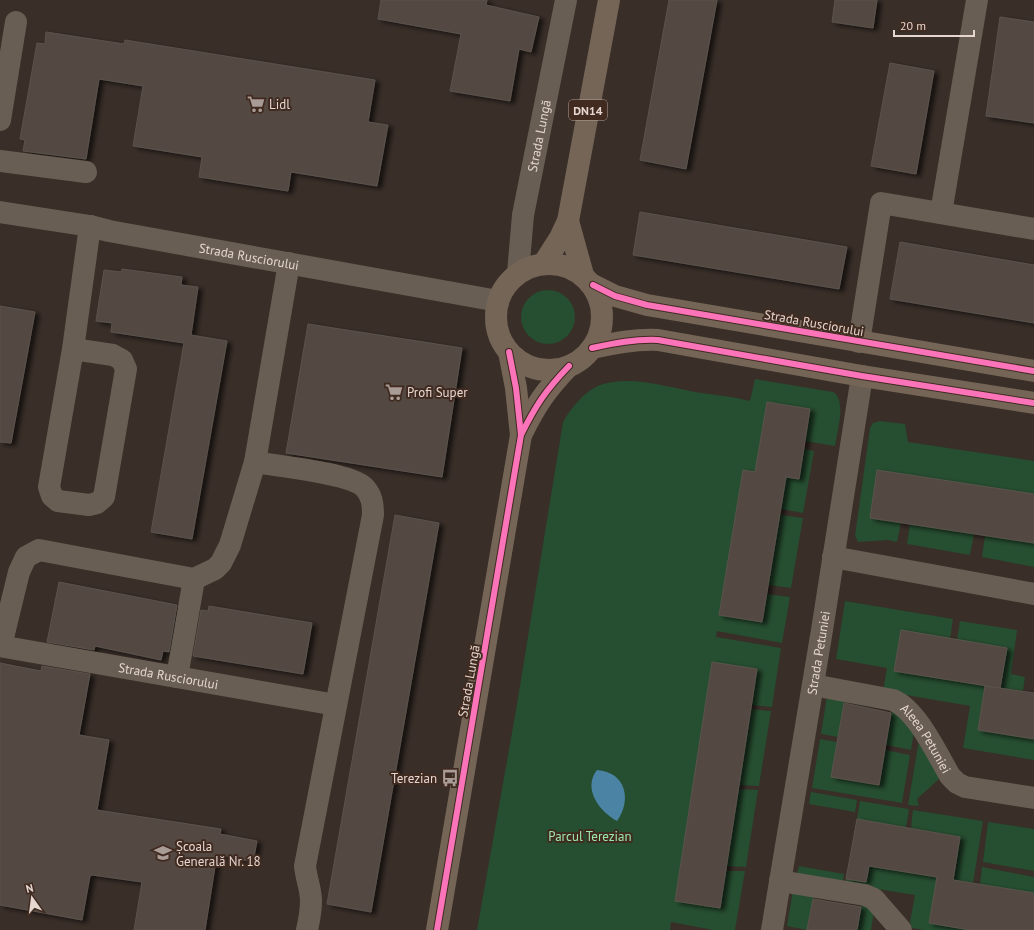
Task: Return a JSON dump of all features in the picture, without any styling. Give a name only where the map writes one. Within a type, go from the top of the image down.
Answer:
[{"type":"main road","name":"DN14","points":[[544,263],[560,238],[568,221],[609,0]]},
{"type":"main road","points":[[568,221],[588,280],[600,300],[603,317],[600,333],[592,348],[582,359],[568,366],[552,370],[536,369],[521,362],[509,352],[499,336],[496,319],[498,301],[506,285],[518,273],[530,266],[544,263],[558,264],[571,268],[588,280]]},
{"type":"main road","name":"Strada Rusciorului","points":[[588,280],[615,296],[647,305],[1034,371]]},
{"type":"main road","points":[[592,348],[618,342],[658,340],[862,376],[1034,403]]},
{"type":"main road","name":"Strada Lungă","points":[[437,930],[521,435],[516,388],[509,352]]},
{"type":"main road","name":"Strada Lungă","points":[[521,435],[533,410],[547,389],[568,366]]},
{"type":"street","name":"Strada Lungă","points":[[518,273],[523,215],[566,0]]},
{"type":"street","points":[[941,213],[977,0]]},
{"type":"street","points":[[0,120],[16,22]]},
{"type":"street","points":[[0,161],[86,172]]},
{"type":"street","points":[[859,342],[881,203],[1034,229]]},
{"type":"street","name":"Strada Rusciorului","points":[[0,212],[90,226],[498,301]]},
{"type":"street","points":[[74,349],[112,355],[122,360],[126,369],[104,497],[97,503],[89,505],[58,501],[52,496],[49,487],[74,349],[90,226]]},
{"type":"street","points":[[1,646],[19,572],[26,557],[39,550],[194,579],[215,569],[221,563],[230,545],[255,462],[289,263]]},
{"type":"street","name":"Strada Petuniei","points":[[772,930],[862,376]]},
{"type":"street","points":[[255,462],[344,478],[362,485],[369,493],[373,504],[305,866],[311,902],[307,930]]},
{"type":"street","points":[[832,558],[1034,594]]},
{"type":"street","points":[[177,677],[194,579]]},
{"type":"street","name":"Strada Rusciorului","points":[[1,646],[336,705]]},
{"type":"street","name":"Aleea Petuniei","points":[[813,685],[893,700],[900,703],[908,710],[918,723],[950,776],[957,783],[965,787],[1034,798]]},
{"type":"street","points":[[780,881],[865,896],[874,900],[901,930]]},
{"type":"green space","points":[[543,290],[553,290],[563,294],[571,302],[575,312],[575,322],[571,332],[563,340],[553,344],[543,344],[533,340],[525,332],[521,322],[521,312],[525,302],[533,294]]},
{"type":"green space","name":"Parcul Terezian","points":[[755,379],[833,392],[840,402],[840,417],[835,446],[805,441],[810,409],[767,402],[755,472],[743,470],[719,615],[761,622],[766,594],[790,597],[782,643],[717,631],[716,637],[781,648],[772,707],[751,705],[701,738],[675,900],[720,908],[726,871],[745,871],[735,930],[713,930],[671,922],[670,930],[477,930],[516,710],[563,422],[590,390],[603,384],[627,381],[652,383],[750,401]]},
{"type":"green space","points":[[880,421],[905,424],[908,442],[1034,461],[1034,494],[901,523],[897,542],[888,540],[858,542],[855,536],[870,428],[873,423]]},
{"type":"green space","points":[[804,449],[814,451],[803,513],[781,509],[786,477],[799,479]]},
{"type":"green space","points":[[780,515],[803,518],[791,588],[768,585]]},
{"type":"green space","points":[[910,524],[974,534],[970,555],[907,544]]},
{"type":"green space","points":[[985,535],[1034,543],[1034,567],[982,557]]},
{"type":"green space","points":[[845,601],[953,619],[950,639],[901,631],[894,671],[985,685],[978,730],[1034,739],[1034,760],[963,748],[970,706],[883,691],[887,668],[836,659]]},
{"type":"green space","points":[[960,621],[1017,630],[1011,674],[1025,677],[1023,691],[1000,688],[1007,648],[957,640]]},
{"type":"green space","points":[[827,696],[892,707],[914,732],[911,750],[886,745],[892,710],[844,702],[838,737],[821,734]]},
{"type":"green space","points":[[750,709],[771,711],[759,786],[739,785]]},
{"type":"green space","points":[[820,739],[837,742],[832,777],[879,785],[885,750],[910,755],[902,803],[812,788]]},
{"type":"green space","points":[[919,740],[939,776],[939,779],[917,799],[919,806],[908,805]]},
{"type":"green space","points":[[738,789],[758,790],[746,867],[727,866]]},
{"type":"green space","points":[[811,792],[857,800],[855,812],[809,804]]},
{"type":"green space","points":[[860,801],[909,809],[906,828],[857,819]]},
{"type":"green space","points":[[913,810],[983,821],[973,883],[953,880],[960,837],[911,828]]},
{"type":"green space","points":[[988,822],[1034,829],[1034,871],[983,862]]},
{"type":"green space","points":[[849,862],[937,877],[929,923],[970,930],[924,930],[912,928],[910,922],[915,895],[845,884]]},
{"type":"green space","points":[[799,866],[844,874],[843,882],[797,873]]},
{"type":"green space","points":[[982,867],[1034,877],[1034,893],[980,885]]},
{"type":"green space","points":[[793,890],[864,903],[874,911],[871,930],[857,930],[862,903],[814,895],[807,930],[787,926]]},
{"type":"water","points":[[597,770],[607,772],[614,776],[620,781],[624,788],[624,804],[622,813],[617,821],[599,806],[592,792],[591,785]]},
{"type":"building","points":[[381,0],[487,0],[486,5],[539,17],[531,52],[519,49],[510,101],[450,91],[461,34],[378,19]]},
{"type":"building","points":[[669,0],[717,0],[686,169],[640,160]]},
{"type":"building","points":[[835,0],[877,0],[873,28],[832,22]]},
{"type":"building","points":[[1000,17],[1034,22],[1034,123],[986,116]]},
{"type":"building","name":"Lidl","points":[[46,32],[124,44],[125,40],[375,80],[368,122],[388,125],[377,186],[291,172],[288,191],[199,177],[202,157],[133,146],[143,86],[99,79],[86,159],[23,151],[25,140],[20,139],[37,43],[45,44]]},
{"type":"building","points":[[890,63],[934,71],[916,174],[871,166]]},
{"type":"building","points":[[640,212],[847,247],[839,289],[633,255]]},
{"type":"building","points":[[900,242],[1034,265],[1034,323],[890,299]]},
{"type":"building","points":[[122,269],[182,277],[181,285],[198,287],[191,335],[227,341],[192,539],[151,532],[184,343],[111,332],[112,323],[96,321],[104,270],[121,272]]},
{"type":"building","points":[[0,306],[35,312],[11,443],[0,442]]},
{"type":"building","name":"Profi Super","points":[[308,324],[462,348],[442,477],[286,453]]},
{"type":"building","points":[[767,402],[810,409],[799,479],[786,477],[762,622],[719,615],[743,470],[755,472]]},
{"type":"building","points":[[877,470],[1034,494],[1034,543],[870,518]]},
{"type":"building","points":[[395,515],[439,523],[371,912],[327,904]]},
{"type":"building","points":[[59,582],[177,605],[169,652],[163,651],[161,660],[95,646],[94,650],[47,642]]},
{"type":"building","points":[[209,606],[312,623],[303,674],[193,656],[201,610],[208,611]]},
{"type":"building","points":[[901,630],[1007,648],[1000,688],[894,671]]},
{"type":"building","points":[[712,662],[757,669],[720,908],[675,901]]},
{"type":"building","points":[[0,663],[41,671],[42,666],[90,674],[79,735],[109,740],[97,810],[221,829],[220,834],[257,841],[253,862],[217,854],[205,930],[134,930],[142,882],[92,875],[90,876],[82,920],[0,905]]},
{"type":"building","points":[[985,686],[1034,693],[1034,739],[978,730]]},
{"type":"building","points":[[844,703],[891,713],[879,785],[831,777]]},
{"type":"building","points":[[857,819],[960,837],[953,880],[1034,893],[1034,930],[970,930],[929,923],[937,877],[869,866],[866,882],[846,879]]},
{"type":"building","points":[[813,899],[861,907],[857,930],[807,930]]},
{"type":"cycle path","points":[[593,285],[615,296],[647,305],[1034,371]]},
{"type":"cycle path","points":[[592,348],[609,344],[641,340],[658,340],[862,376],[1034,403]]},
{"type":"cycle path","points":[[437,930],[521,435],[516,388],[509,352]]},
{"type":"cycle path","points":[[521,435],[531,415],[553,383],[569,366]]},
{"type":"place","name":"Lidl","points":[[256,104]]},
{"type":"place","name":"Profi Super","points":[[394,392]]},
{"type":"place","name":"Terezian","points":[[450,778]]},
{"type":"place","name":"Școala Generală Nr. 18","points":[[163,853]]}]
